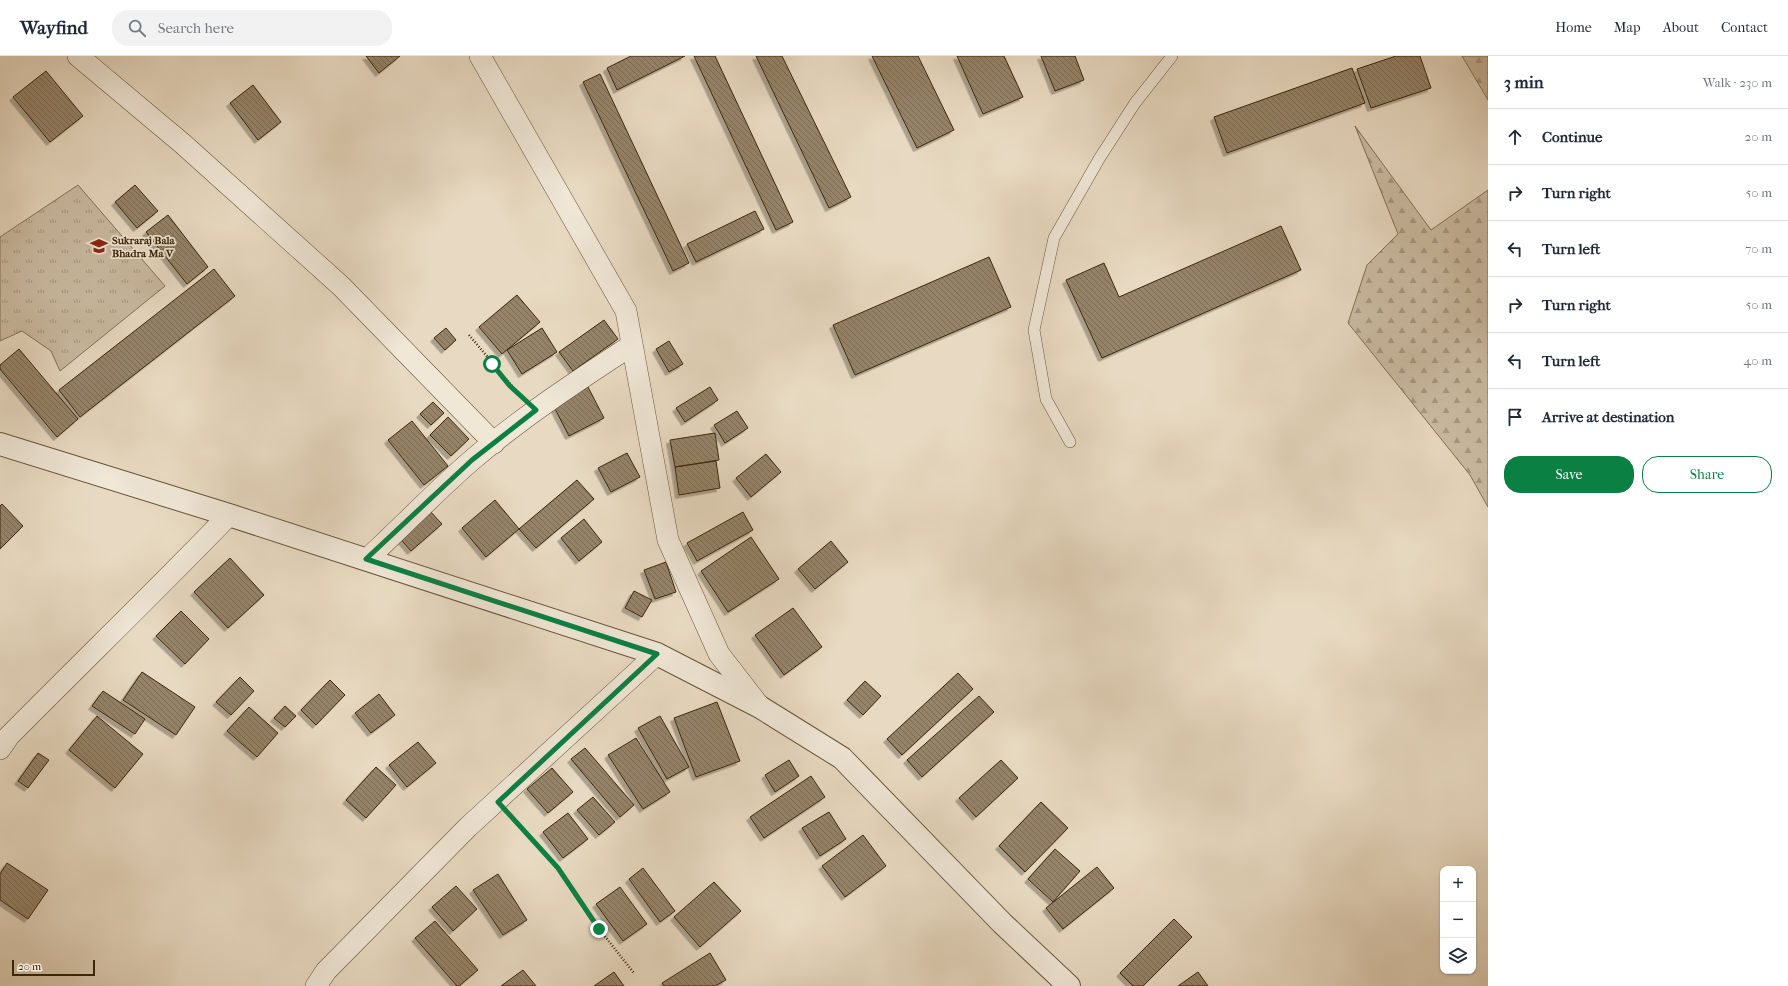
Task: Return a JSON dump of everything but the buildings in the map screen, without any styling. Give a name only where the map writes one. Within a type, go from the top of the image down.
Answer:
[{"type":"street","points":[[78,56],[183,144],[340,286],[494,443]]},
{"type":"street","points":[[480,56],[626,311],[668,540],[719,654],[760,707]]},
{"type":"street","points":[[366,559],[472,460],[536,410],[632,346]]},
{"type":"street","points":[[0,444],[366,559],[657,654],[760,707],[842,758],[1002,923],[1069,986]]},
{"type":"street","points":[[0,748],[14,731],[98,646],[155,592],[229,516]]},
{"type":"street","points":[[316,986],[331,965],[468,827],[498,802],[657,654]]},
{"type":"lane","points":[[1070,442],[1046,399],[1034,330],[1054,238],[1099,159],[1135,103],[1173,57]]},
{"type":"path","points":[[469,335],[509,385],[536,410]]},
{"type":"path","points":[[498,802],[558,868],[599,929],[634,973]]},
{"type":"green space","points":[[1462,56],[1488,56],[1488,100]]},
{"type":"green space","points":[[1355,126],[1431,230],[1488,190],[1488,507],[1470,475],[1348,323],[1367,265],[1398,234]]},
{"type":"green space","points":[[78,185],[165,286],[60,371],[51,351],[22,331],[0,341],[0,237]]},
{"type":"place","name":"Sukraraj Bala Bhadra Ma V","points":[[99,246]]},
{"type":"route","points":[[492,364],[509,385],[536,410],[472,460],[366,559],[657,654],[498,802],[558,868],[599,929]]}]
